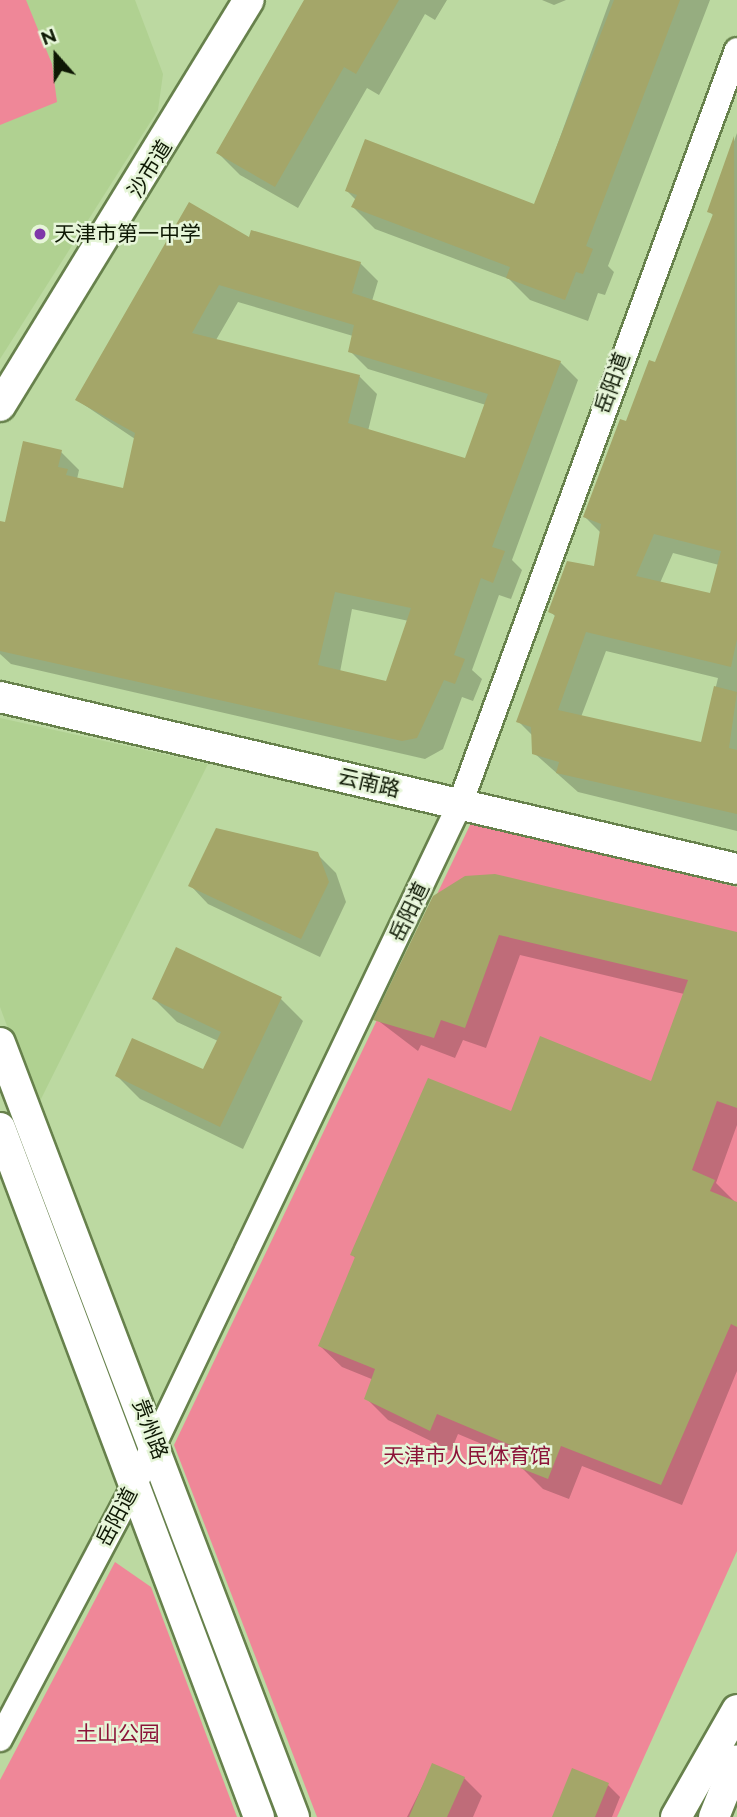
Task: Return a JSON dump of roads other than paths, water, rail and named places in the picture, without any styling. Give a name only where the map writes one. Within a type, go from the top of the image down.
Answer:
[{"type":"street","name":"沙市道","points":[[0,405],[249,0]]},
{"type":"street","name":"岳阳道","points":[[0,1739],[136,1482],[460,804],[737,50]]},
{"type":"street","name":"云南路","points":[[0,696],[737,869]]},
{"type":"street","name":"贵州路","points":[[0,1043],[155,1441],[294,1817]]},
{"type":"street","name":"贵州路","points":[[0,1128],[136,1482],[259,1817]]},
{"type":"street","points":[[676,1817],[737,1710]]},
{"type":"street","points":[[714,1817],[737,1760]]},
{"type":"place","name":"天津市第一中学","points":[[40,234]]},
{"type":"park label","name":"天津市人民体育馆","points":[[467,1456]]},
{"type":"park label","name":"土山公园","points":[[118,1734]]}]
